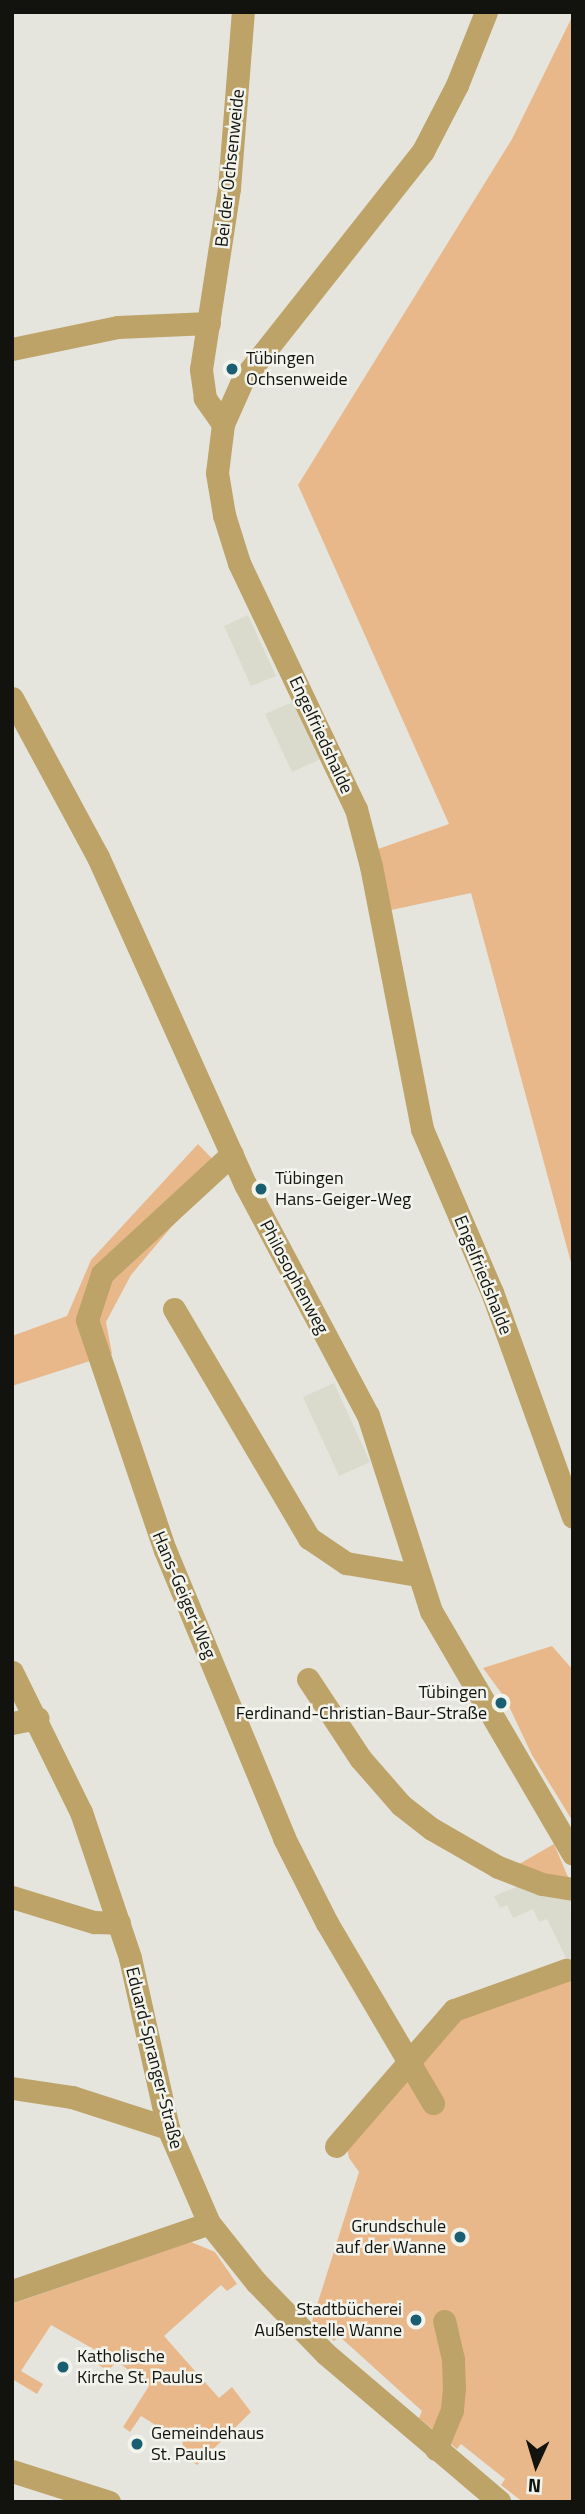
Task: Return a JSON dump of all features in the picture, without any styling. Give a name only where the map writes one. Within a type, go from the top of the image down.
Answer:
[{"type":"street","name":"Bei der Ochsenweide","points":[[223,424],[201,385],[229,188],[243,12]]},
{"type":"street","name":"Engelfriedshalde","points":[[486,12],[452,97],[423,151],[267,344],[232,401],[223,424],[217,473],[229,531],[248,584],[355,809],[371,866],[422,1129],[492,1292],[573,1517]]},
{"type":"street","points":[[12,349],[131,326],[209,323]]},
{"type":"street","name":"Philosophenweg","points":[[12,698],[94,848],[232,1154],[368,1415],[418,1575],[454,1654],[573,1854]]},
{"type":"street","name":"Hans-Geiger-Weg","points":[[232,1154],[102,1274],[87,1320],[160,1539],[284,1838],[433,2103]]},
{"type":"street","points":[[174,1309],[309,1538],[346,1563],[418,1575]]},
{"type":"street","name":"Eduard-Spranger-Straße","points":[[12,1672],[81,1812],[119,1923],[169,2128],[209,2223],[256,2282],[326,2354],[499,2502]]},
{"type":"street","points":[[308,1679],[360,1758],[422,1821],[498,1867],[542,1884],[573,1889]]},
{"type":"street","points":[[12,1723],[37,1718]]},
{"type":"street","points":[[12,1897],[83,1920],[119,1923]]},
{"type":"street","points":[[336,2146],[454,2010],[566,1970]]},
{"type":"street","points":[[12,2088],[72,2097],[169,2128]]},
{"type":"street","points":[[12,2291],[209,2223]]},
{"type":"street","points":[[436,2449],[452,2410],[454,2389],[453,2359],[444,2321]]},
{"type":"street","points":[[12,2470],[109,2502]]},
{"type":"shaded area","points":[[573,15],[573,1270],[471,893],[391,910],[378,849],[449,824],[298,485],[512,139]]},
{"type":"shaded area","points":[[248,615],[276,676],[251,686],[224,626]]},
{"type":"shaded area","points":[[304,697],[332,754],[292,772],[265,714]]},
{"type":"shaded area","points":[[198,1144],[221,1168],[131,1275],[106,1322],[112,1354],[12,1386],[12,1336],[67,1316],[91,1260]]},
{"type":"shaded area","points":[[334,1383],[370,1462],[339,1476],[303,1397]]},
{"type":"shaded area","points":[[552,1646],[573,1670],[572,1820],[532,1755],[505,1698],[483,1668]]},
{"type":"shaded area","points":[[554,1844],[568,1877],[558,1881],[514,1867]]},
{"type":"shaded area","points":[[519,1886],[570,1900],[573,1960],[568,1962],[547,1919],[539,1922],[533,1909],[513,1918],[507,1905],[500,1908],[494,1896]]},
{"type":"shaded area","name":"Grundschule auf der Wanne","points":[[573,1972],[573,2502],[523,2502],[501,2485],[505,2479],[461,2444],[457,2449],[419,2418],[422,2411],[339,2336],[334,2341],[312,2321],[359,2172],[349,2158],[346,2143],[462,2012]]},
{"type":"shaded area","points":[[191,2242],[215,2252],[237,2284],[227,2291],[221,2285],[164,2336],[219,2398],[232,2387],[251,2412],[197,2465],[185,2456],[182,2440],[165,2436],[167,2432],[141,2416],[130,2432],[123,2427],[149,2386],[117,2361],[108,2371],[96,2363],[97,2351],[51,2325],[21,2371],[43,2384],[37,2394],[12,2379],[12,2304]]},
{"type":"place","name":"Tübingen Ochsenweide","points":[[232,369]]},
{"type":"place","name":"Tübingen Hans-Geiger-Weg","points":[[261,1189]]},
{"type":"place","name":"Tübingen Ferdinand-Christian-Baur-Straße","points":[[501,1703]]},
{"type":"place","name":"Grundschule auf der Wanne","points":[[460,2237]]},
{"type":"place","name":"Stadtbücherei Außenstelle Wanne","points":[[416,2320]]},
{"type":"place","name":"Katholische Kirche St. Paulus","points":[[63,2367]]},
{"type":"place","name":"Gemeindehaus St. Paulus","points":[[137,2444]]}]
